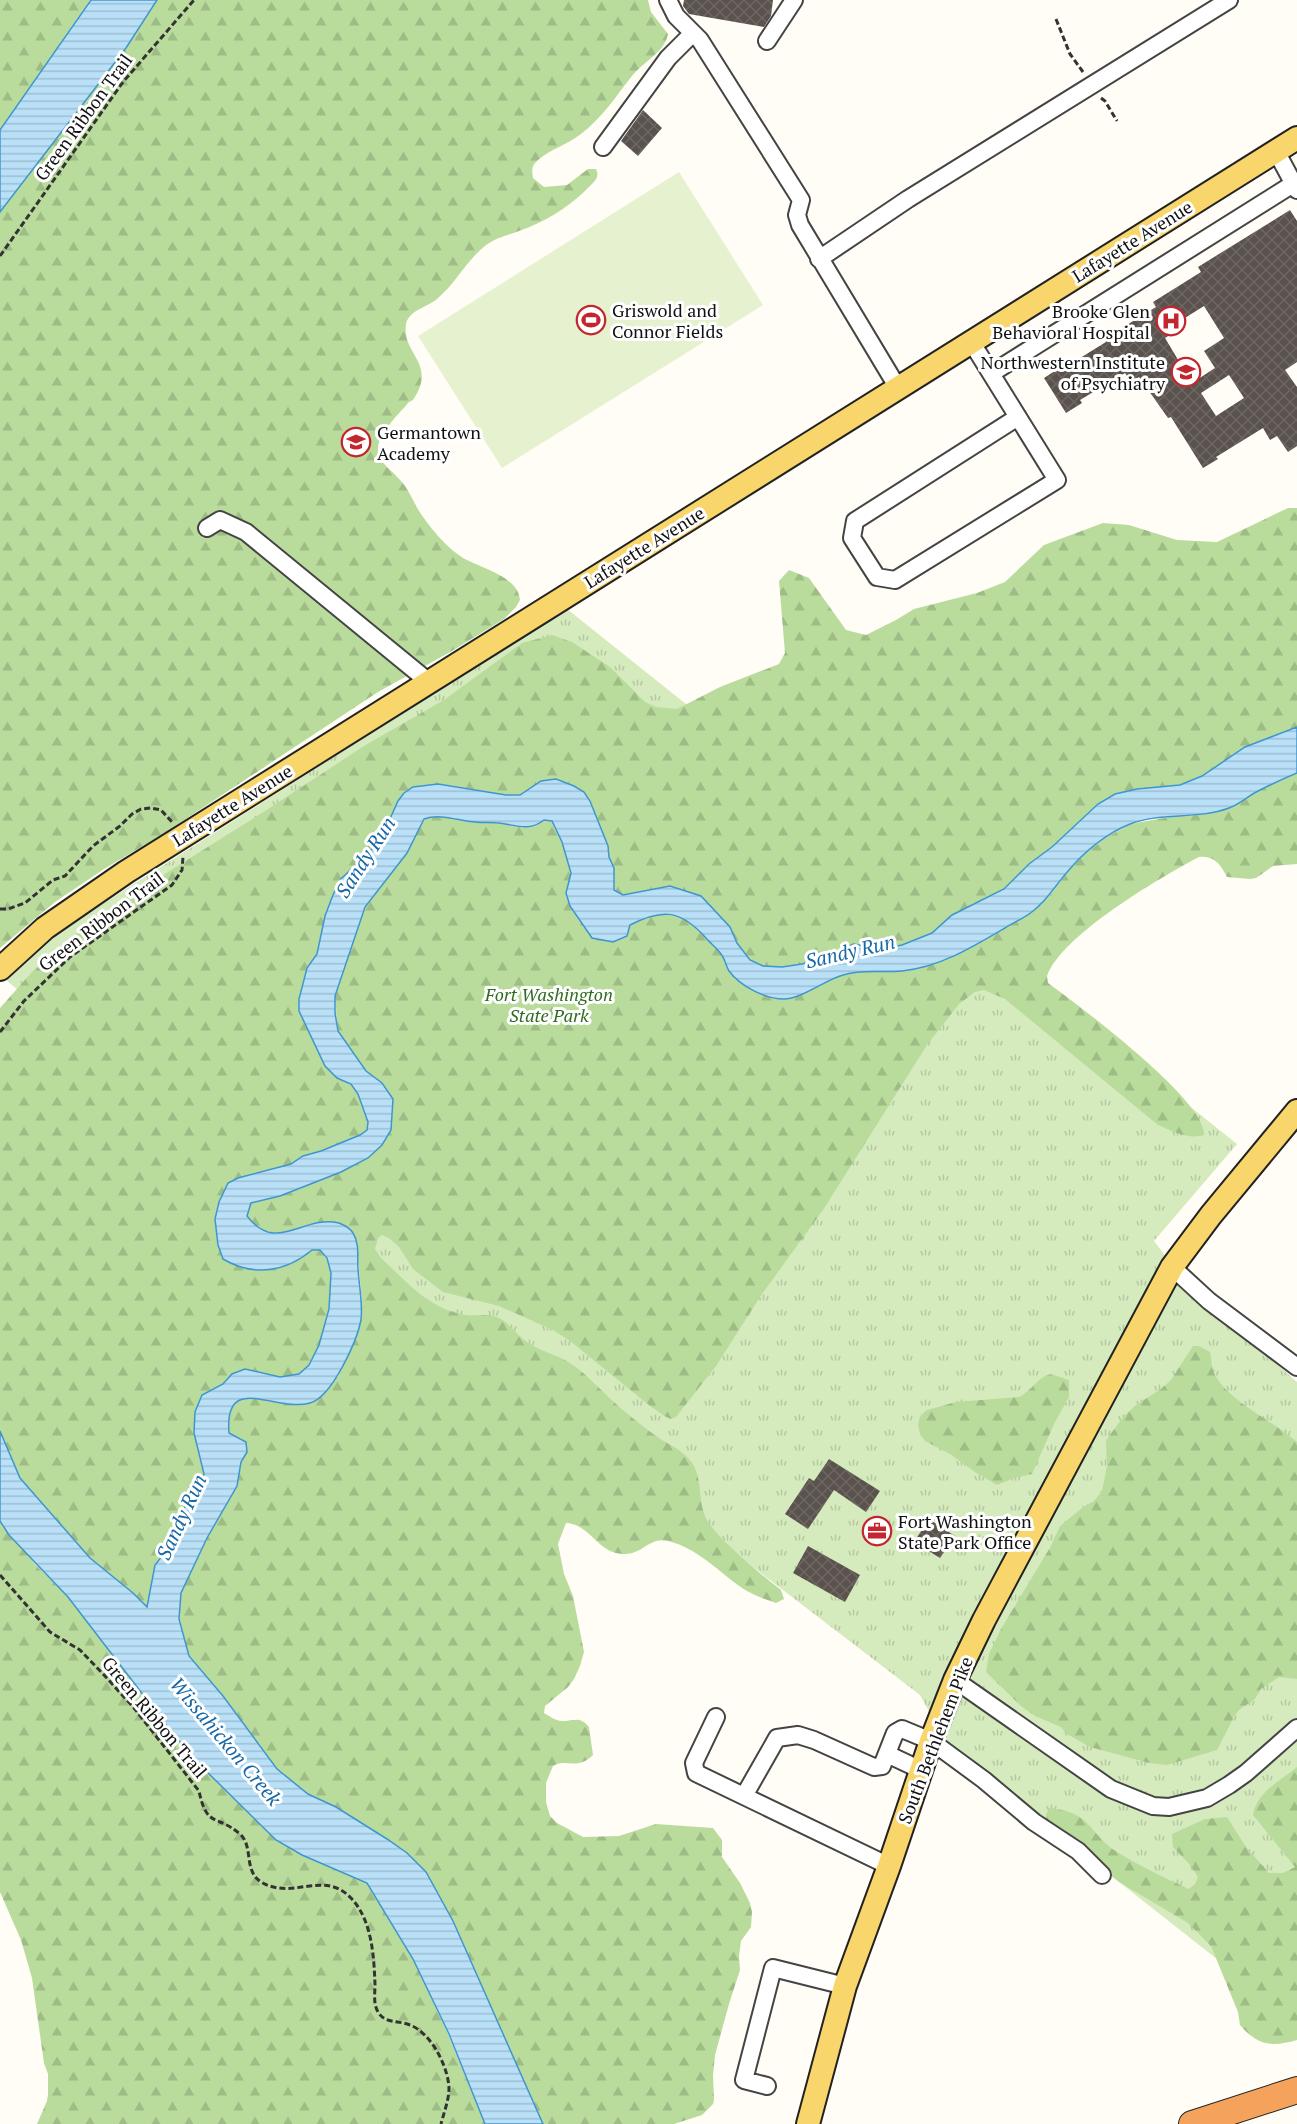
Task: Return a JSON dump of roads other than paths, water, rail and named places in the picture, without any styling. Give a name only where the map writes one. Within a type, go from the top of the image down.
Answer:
[{"type":"highway","points":[[1192,2124],[1297,2090]]},
{"type":"main road","name":"Lafayette Avenue","points":[[0,969],[45,928],[98,890],[1297,138]]},
{"type":"main road","name":"South Bethlehem Pike","points":[[808,2124],[845,1986],[930,1742],[955,1680],[984,1620],[1172,1267],[1211,1215],[1297,1111]]},
{"type":"lane","points":[[668,0],[676,16],[700,40],[801,200],[797,215],[800,225],[898,388]]},
{"type":"lane","points":[[767,41],[794,0]]},
{"type":"lane","points":[[819,259],[908,199],[1229,0]]},
{"type":"lane","points":[[603,147],[668,58],[693,33]]},
{"type":"lane","points":[[992,373],[1295,187],[1276,151]]},
{"type":"lane","points":[[972,343],[992,373],[1057,480],[896,580],[877,578],[852,538],[855,520],[1018,417]]},
{"type":"lane","points":[[207,528],[219,520],[246,532],[429,682]]},
{"type":"lane","points":[[1172,1267],[1209,1301],[1297,1367]]},
{"type":"lane","points":[[955,1680],[1111,1789],[1153,1806],[1169,1808],[1207,1798],[1246,1773],[1297,1728]]},
{"type":"lane","points":[[716,1717],[694,1763],[696,1773],[888,1866]]},
{"type":"lane","points":[[744,1796],[777,1738],[798,1735],[874,1767],[882,1766],[896,1733],[902,1729],[930,1742],[984,1780],[1034,1822],[1078,1851],[1102,1875]]},
{"type":"lane","points":[[887,1754],[921,1770]]},
{"type":"lane","points":[[767,2086],[744,2080],[773,1968],[845,1986]]},
{"type":"water","points":[[91,0],[157,0],[126,48],[0,212],[0,130]]},
{"type":"water","points":[[1297,727],[1297,773],[1217,812],[1142,820],[1121,828],[1082,856],[1043,902],[1030,913],[943,961],[895,972],[857,972],[843,975],[791,998],[769,997],[740,982],[729,971],[718,950],[697,929],[680,917],[662,914],[652,916],[630,925],[627,936],[613,942],[592,938],[570,906],[566,893],[571,873],[562,842],[552,821],[544,820],[533,826],[522,827],[443,817],[424,819],[407,853],[365,907],[335,996],[335,1013],[338,1031],[366,1071],[382,1083],[393,1099],[391,1130],[382,1145],[368,1158],[341,1172],[280,1196],[251,1203],[247,1216],[258,1227],[269,1232],[280,1233],[326,1222],[339,1223],[353,1233],[357,1246],[362,1308],[359,1329],[335,1380],[318,1399],[297,1405],[255,1398],[243,1399],[235,1404],[230,1414],[229,1433],[246,1442],[247,1452],[241,1462],[237,1486],[207,1538],[181,1593],[179,1619],[189,1656],[223,1696],[277,1769],[308,1794],[336,1807],[387,1839],[407,1853],[426,1872],[453,1921],[543,2124],[485,2124],[449,2034],[413,1959],[367,1883],[302,1855],[276,1840],[200,1765],[174,1735],[68,1597],[9,1535],[0,1521],[0,1431],[20,1478],[90,1558],[147,1607],[155,1565],[166,1551],[174,1528],[185,1507],[199,1489],[204,1474],[194,1433],[195,1412],[202,1395],[223,1384],[232,1374],[245,1369],[280,1377],[299,1374],[309,1365],[319,1345],[329,1309],[331,1273],[327,1258],[320,1250],[312,1250],[291,1263],[269,1270],[234,1265],[223,1259],[218,1245],[215,1219],[219,1202],[228,1183],[238,1178],[291,1164],[303,1156],[321,1151],[367,1130],[368,1122],[358,1094],[351,1084],[337,1078],[325,1066],[299,1011],[299,999],[307,968],[317,954],[325,916],[341,879],[373,848],[384,832],[398,801],[413,787],[438,784],[506,795],[520,795],[541,781],[556,779],[574,786],[584,792],[590,801],[608,846],[609,857],[614,868],[614,890],[623,895],[670,886],[701,896],[730,927],[737,943],[750,960],[763,966],[782,967],[802,964],[841,951],[853,944],[884,949],[902,945],[932,933],[952,915],[1004,889],[1098,804],[1115,794],[1137,789],[1180,785],[1202,776],[1245,747]]},
{"type":"place","name":"Griswold and Connor Fields","points":[[591,320]]},
{"type":"place","name":"Brooke Glen Behavioral Hospital","points":[[1171,321]]},
{"type":"place","name":"Northwestern Institute of Psychiatry","points":[[1186,372]]},
{"type":"place","name":"Germantown Academy","points":[[356,442]]},
{"type":"place","name":"Fort Washington State Park Office","points":[[877,1531]]},
{"type":"water label","name":"Sandy Run","points":[[365,857]]},
{"type":"water label","name":"Sandy Run","points":[[850,951]]},
{"type":"water label","name":"Sandy Run","points":[[181,1517]]},
{"type":"water label","name":"Wissahickon Creek","points":[[226,1741]]},
{"type":"park label","name":"Fort Washington State Park","points":[[549,1004]]}]
